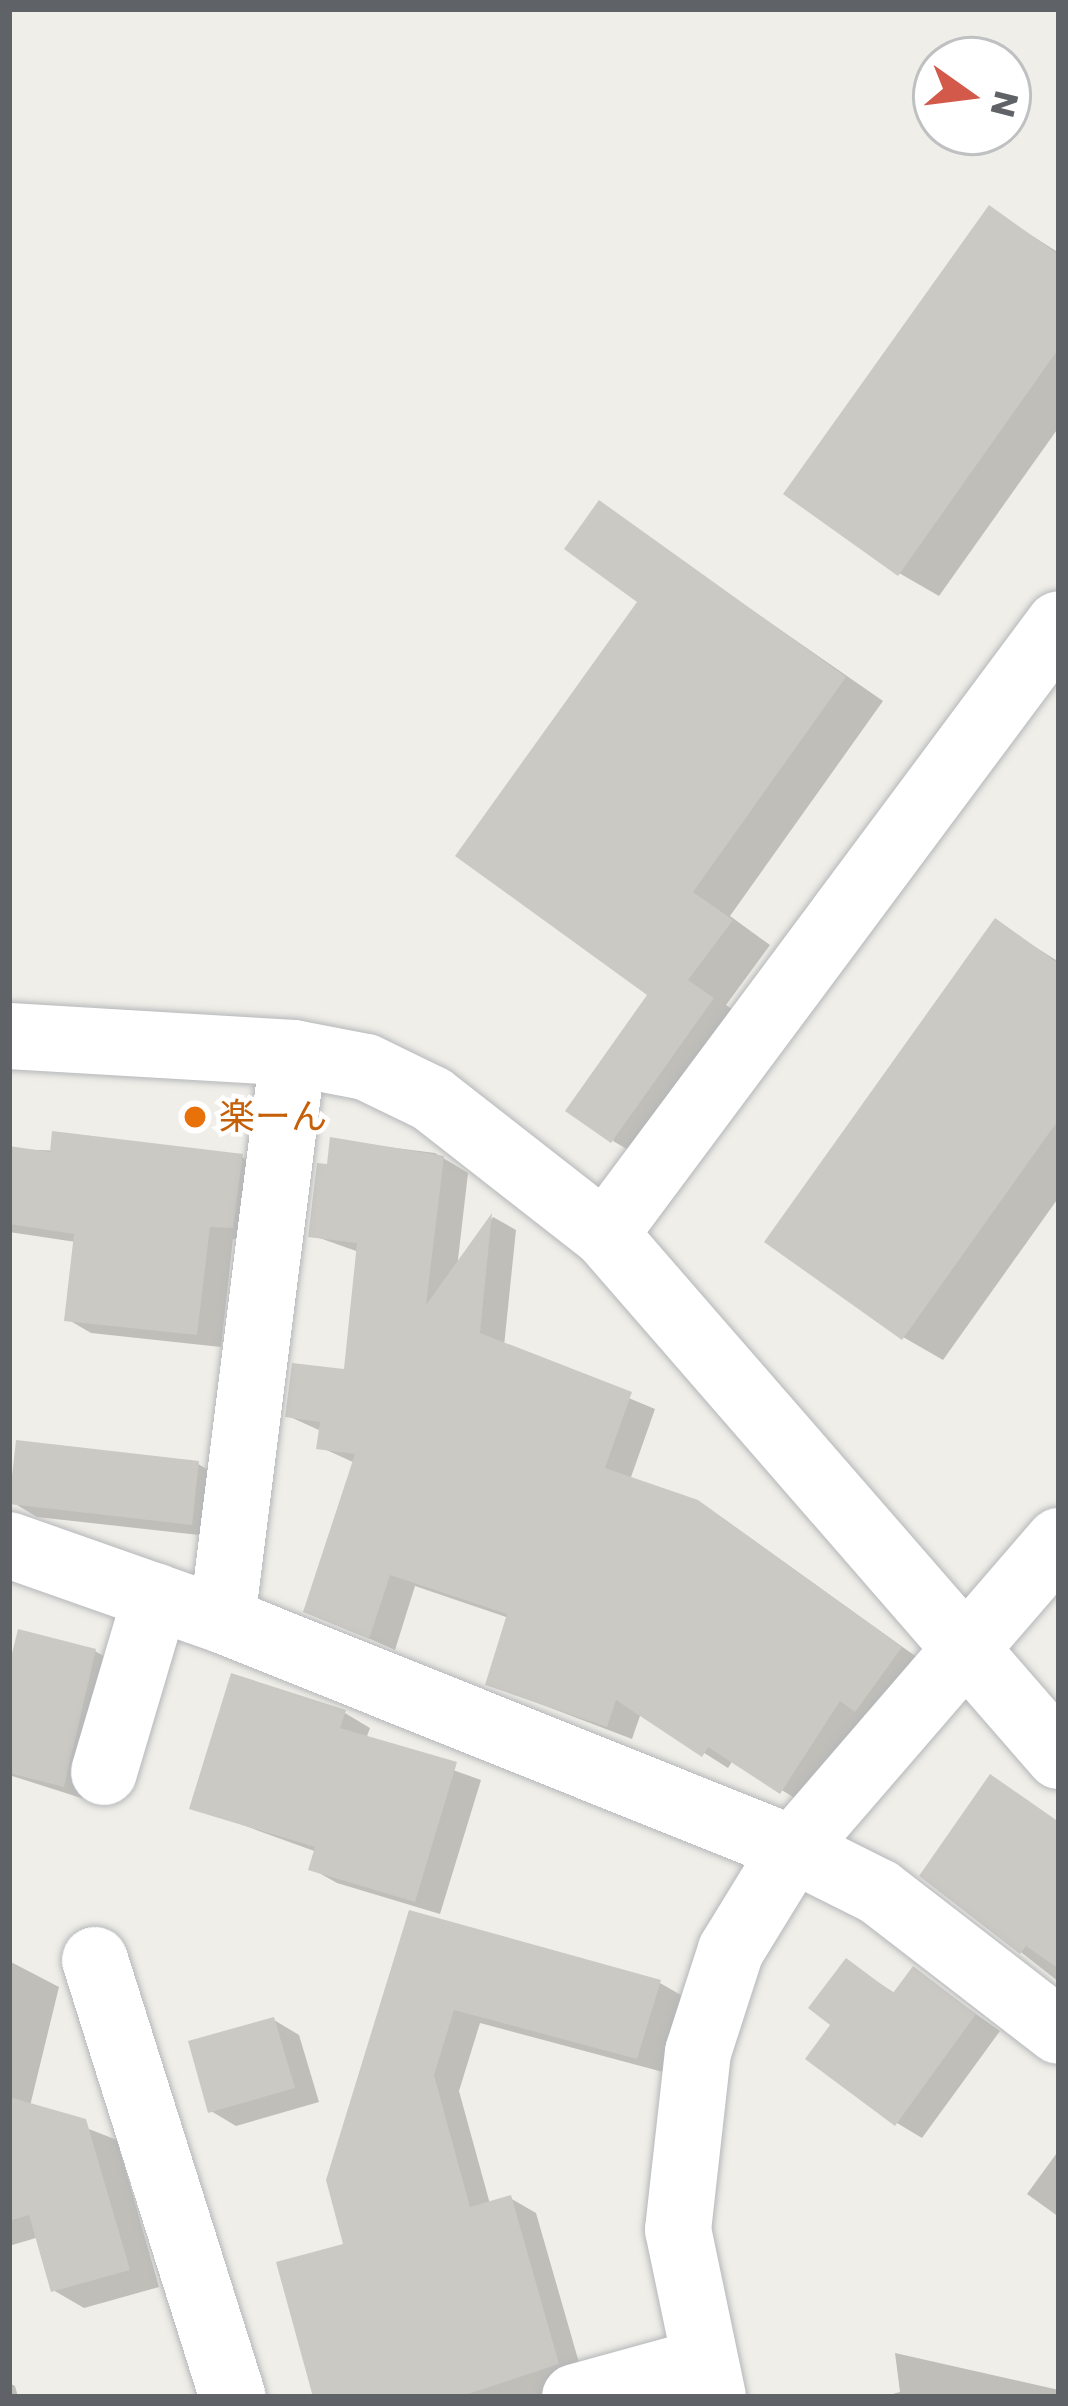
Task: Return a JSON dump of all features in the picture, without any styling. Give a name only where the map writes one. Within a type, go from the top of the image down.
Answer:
[{"type":"street","points":[[605,1234],[1059,624]]},
{"type":"street","points":[[9,1036],[293,1053],[366,1067],[432,1099],[605,1234],[964,1653],[1059,1756]]},
{"type":"street","points":[[222,1620],[293,1053]]},
{"type":"street","points":[[575,2397],[707,2380],[678,2230],[698,2052],[731,1950],[793,1849],[1059,1540]]},
{"type":"street","points":[[9,1545],[222,1620],[793,1849],[879,1892],[1059,2031]]},
{"type":"street","points":[[104,1772],[156,1597]]},
{"type":"street","points":[[95,1960],[233,2397]]},
{"type":"building","points":[[989,205],[1059,255],[1059,348],[898,576],[783,494]]},
{"type":"building","points":[[599,500],[846,677],[693,892],[733,920],[688,980],[714,998],[611,1143],[565,1111],[647,995],[455,856],[637,602],[564,549]]},
{"type":"building","points":[[995,918],[1059,964],[1059,1119],[902,1340],[764,1242]]},
{"type":"building","points":[[52,1131],[243,1154],[233,1228],[210,1227],[197,1335],[64,1321],[74,1234],[9,1224],[9,1146],[50,1152]]},
{"type":"building","points":[[330,1137],[444,1156],[426,1305],[492,1213],[480,1333],[632,1392],[605,1468],[698,1500],[902,1647],[855,1712],[840,1701],[780,1794],[708,1747],[702,1757],[616,1700],[607,1727],[485,1685],[507,1614],[390,1575],[369,1639],[303,1612],[355,1454],[316,1449],[320,1422],[285,1417],[292,1363],[344,1369],[357,1243],[308,1237],[317,1163],[327,1164]]},
{"type":"building","points":[[16,1440],[199,1461],[192,1525],[9,1504]]},
{"type":"building","points":[[18,1629],[96,1649],[64,1787],[9,1773],[9,1666]]},
{"type":"building","points":[[231,1673],[346,1710],[340,1728],[457,1762],[415,1902],[308,1870],[315,1847],[189,1809]]},
{"type":"building","points":[[990,1774],[1059,1822],[1059,1969],[1026,1946],[1020,1954],[919,1876]]},
{"type":"building","points":[[409,1910],[661,1980],[637,2059],[454,2010],[434,2075],[470,2207],[511,2195],[559,2364],[459,2397],[313,2397],[276,2262],[343,2244],[326,2180]]},
{"type":"building","points":[[846,1958],[893,1993],[913,1966],[976,2014],[895,2126],[805,2059],[830,2025],[808,2008]]},
{"type":"building","points":[[274,2017],[295,2088],[208,2113],[188,2041]]},
{"type":"building","points":[[9,2097],[86,2119],[130,2270],[51,2292],[29,2215],[9,2221]]},
{"type":"place","name":"楽ーん","points":[[195,1117]]}]
